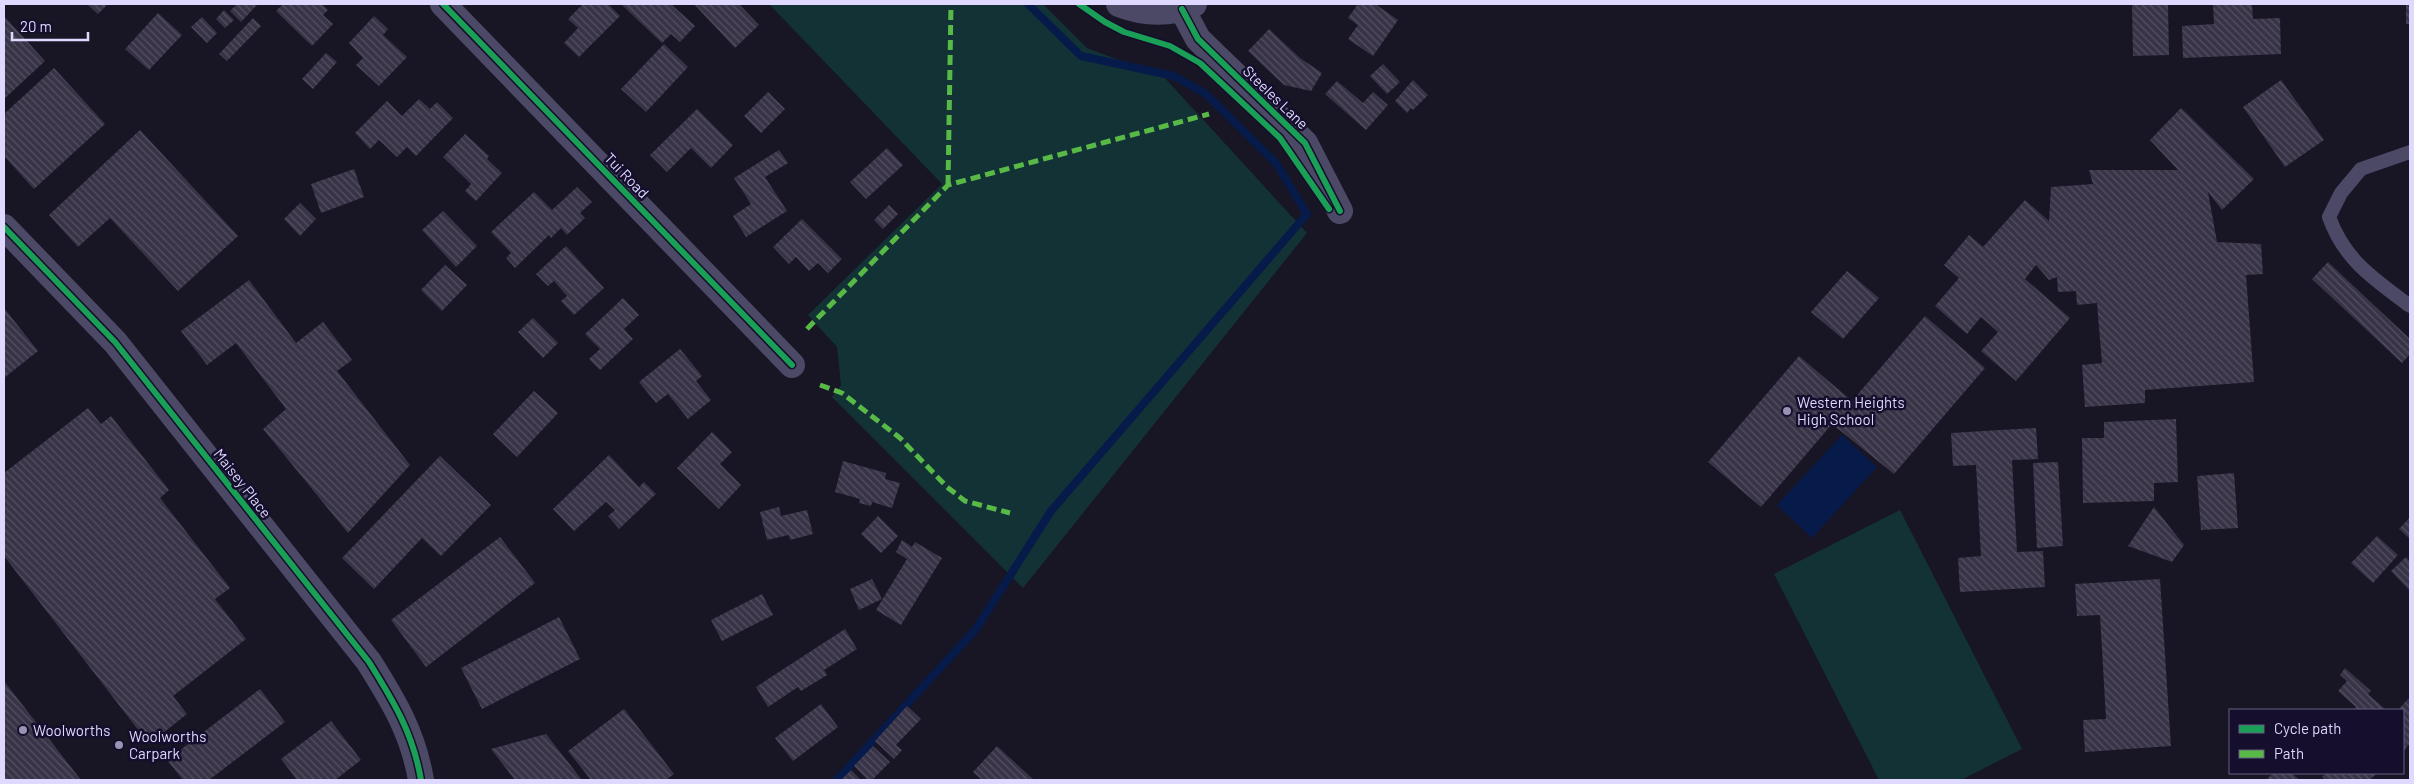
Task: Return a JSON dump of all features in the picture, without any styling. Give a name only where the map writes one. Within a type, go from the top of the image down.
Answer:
[{"type":"street","name":"Tui Road","points":[[443,4],[792,365]]},
{"type":"street","name":"Steeles Lane","points":[[1120,4],[1150,12],[1188,6],[1198,39],[1306,143],[1340,211]]},
{"type":"street","name":"Maisey Place","points":[[4,227],[115,342],[369,662],[401,714],[418,763],[421,780]]},
{"type":"lane","points":[[2410,152],[2361,169],[2341,193],[2328,217],[2335,234],[2362,270],[2410,306]]},
{"type":"green space","points":[[769,4],[1043,4],[1087,48],[1164,77],[1307,233],[1023,588],[832,397],[841,385],[837,347],[808,315],[942,184]]},
{"type":"green space","points":[[1900,510],[2022,749],[1961,780],[1879,780],[1774,574]]},
{"type":"water","points":[[1842,435],[1877,467],[1812,538],[1777,505]]},
{"type":"building","points":[[87,4],[108,4],[98,14]]},
{"type":"building","points":[[237,4],[258,4],[241,22],[230,11]]},
{"type":"building","points":[[283,4],[322,4],[328,10],[323,15],[333,24],[312,46],[276,11]]},
{"type":"building","points":[[583,4],[608,4],[620,16],[579,57],[564,43],[578,28],[568,19]]},
{"type":"building","points":[[621,4],[671,4],[695,26],[680,42],[671,34],[662,43]]},
{"type":"building","points":[[694,4],[739,4],[759,25],[735,48]]},
{"type":"building","points":[[1358,4],[1375,4],[1398,20],[1373,56],[1348,39],[1358,25],[1348,18]]},
{"type":"building","points":[[2132,4],[2168,4],[2169,55],[2133,56]]},
{"type":"building","points":[[2213,4],[2252,4],[2253,19],[2280,18],[2281,54],[2183,58],[2182,26],[2214,24]]},
{"type":"building","points":[[2406,4],[2410,4],[2410,24],[2406,24]]},
{"type":"building","points":[[224,10],[234,20],[225,28],[216,19]]},
{"type":"building","points":[[158,13],[182,35],[149,70],[125,49]]},
{"type":"building","points":[[4,16],[45,61],[4,99]]},
{"type":"building","points":[[374,16],[388,29],[383,35],[407,57],[379,86],[356,65],[363,58],[349,43]]},
{"type":"building","points":[[202,17],[217,33],[207,43],[191,27]]},
{"type":"building","points":[[253,18],[261,26],[227,61],[219,54]]},
{"type":"building","points":[[1269,29],[1300,58],[1322,73],[1311,91],[1284,85],[1248,51]]},
{"type":"building","points":[[664,44],[688,67],[646,112],[621,89]]},
{"type":"building","points":[[326,53],[337,62],[313,89],[302,79]]},
{"type":"building","points":[[1383,64],[1400,82],[1387,94],[1370,76]]},
{"type":"building","points":[[54,68],[105,124],[34,189],[4,156],[4,114]]},
{"type":"building","points":[[1413,80],[1428,95],[1413,110],[1411,108],[1407,113],[1395,101]]},
{"type":"building","points":[[2281,80],[2324,140],[2285,167],[2243,107]]},
{"type":"building","points":[[1337,81],[1363,103],[1373,92],[1388,105],[1366,130],[1325,94]]},
{"type":"building","points":[[768,92],[785,109],[761,133],[744,116]]},
{"type":"building","points":[[419,99],[430,109],[437,102],[453,118],[416,156],[407,147],[397,157],[379,140],[370,149],[355,133],[387,101],[402,116]]},
{"type":"building","points":[[2181,108],[2254,179],[2222,210],[2208,192],[2217,242],[2261,244],[2263,274],[2246,275],[2254,382],[2145,390],[2145,403],[2085,407],[2082,365],[2102,363],[2097,303],[2077,305],[2076,291],[2058,292],[2057,277],[2049,280],[2036,265],[2025,279],[2070,318],[2016,381],[1981,351],[1998,332],[1981,317],[1967,334],[1935,306],[1959,278],[1944,265],[1969,235],[1983,247],[2025,200],[2049,221],[2051,187],[2093,184],[2089,170],[2178,170],[2150,140]]},
{"type":"building","points":[[697,109],[733,145],[711,168],[691,148],[667,172],[650,155]]},
{"type":"building","points":[[140,130],[238,236],[178,291],[110,218],[78,247],[49,215]]},
{"type":"building","points":[[465,134],[489,156],[487,159],[502,173],[476,201],[465,191],[471,184],[443,157]]},
{"type":"building","points":[[887,148],[903,165],[866,199],[850,182]]},
{"type":"building","points":[[779,150],[788,163],[765,177],[787,211],[746,237],[733,216],[751,204],[734,178]]},
{"type":"building","points":[[354,169],[364,197],[321,213],[311,184]]},
{"type":"building","points":[[577,187],[592,202],[580,213],[585,218],[567,235],[561,228],[551,238],[549,235],[515,268],[506,258],[511,253],[491,232],[534,192],[552,210]]},
{"type":"building","points":[[300,203],[316,219],[300,236],[284,219]]},
{"type":"building","points":[[889,205],[898,214],[883,229],[874,220]]},
{"type":"building","points":[[443,211],[477,246],[456,267],[422,230]]},
{"type":"building","points":[[802,219],[842,259],[828,273],[818,263],[809,271],[796,257],[789,264],[773,247]]},
{"type":"building","points":[[566,246],[604,288],[574,315],[561,301],[567,296],[554,281],[548,286],[536,274]]},
{"type":"building","points":[[2328,262],[2410,339],[2410,354],[2402,363],[2312,279]]},
{"type":"building","points":[[445,265],[467,285],[442,311],[421,290]]},
{"type":"building","points":[[1847,271],[1879,298],[1843,339],[1811,312]]},
{"type":"building","points":[[249,280],[296,343],[323,322],[352,360],[337,371],[410,465],[348,533],[263,429],[286,409],[236,343],[207,365],[181,331]]},
{"type":"building","points":[[623,298],[639,315],[624,329],[633,339],[600,370],[589,359],[600,349],[585,334]]},
{"type":"building","points":[[4,308],[38,351],[4,378]]},
{"type":"building","points":[[1925,316],[1985,368],[1894,474],[1832,424],[1761,507],[1708,462],[1799,356],[1852,401]]},
{"type":"building","points":[[533,318],[558,343],[543,358],[518,332]]},
{"type":"building","points":[[680,349],[702,376],[696,381],[711,400],[688,419],[668,394],[656,403],[639,382]]},
{"type":"building","points":[[534,391],[558,413],[517,457],[493,434]]},
{"type":"building","points":[[88,408],[101,424],[111,416],[169,490],[160,498],[230,588],[215,599],[246,639],[173,696],[187,714],[149,744],[4,556],[4,473]]},
{"type":"building","points":[[2176,419],[2178,482],[2154,483],[2154,501],[2083,503],[2082,438],[2104,438],[2104,422]]},
{"type":"building","points":[[2036,428],[2038,459],[2012,460],[2017,552],[2043,551],[2045,587],[1960,592],[1958,558],[1981,556],[1976,465],[1953,466],[1951,433]]},
{"type":"building","points":[[712,432],[732,452],[720,464],[741,485],[719,509],[677,468]]},
{"type":"building","points":[[609,455],[639,487],[644,482],[656,494],[619,529],[608,516],[615,510],[606,502],[574,531],[553,509]]},
{"type":"building","points":[[440,456],[491,505],[441,556],[422,538],[374,589],[342,558]]},
{"type":"building","points":[[843,461],[886,473],[885,479],[900,483],[892,508],[872,502],[871,506],[859,503],[860,499],[835,492]]},
{"type":"building","points":[[2058,462],[2063,546],[2037,548],[2033,463]]},
{"type":"building","points":[[2234,473],[2238,528],[2201,530],[2197,476]]},
{"type":"building","points":[[779,507],[781,516],[807,510],[813,534],[790,540],[789,535],[767,540],[760,512]]},
{"type":"building","points":[[2154,507],[2184,545],[2172,562],[2128,546]]},
{"type":"building","points":[[878,516],[898,536],[881,553],[861,534]]},
{"type":"building","points":[[2410,517],[2410,539],[2399,529]]},
{"type":"building","points":[[2377,536],[2398,555],[2373,583],[2351,563]]},
{"type":"building","points":[[500,537],[535,583],[426,667],[391,620]]},
{"type":"building","points":[[902,540],[912,547],[915,542],[942,558],[901,625],[876,610],[907,559],[896,552]]},
{"type":"building","points":[[2406,557],[2410,561],[2410,591],[2391,571]]},
{"type":"building","points":[[872,579],[882,599],[859,610],[850,589]]},
{"type":"building","points":[[2160,579],[2171,746],[2085,752],[2083,720],[2106,719],[2100,615],[2077,616],[2075,584]]},
{"type":"building","points":[[762,594],[773,615],[722,641],[711,620]]},
{"type":"building","points":[[559,617],[580,659],[482,709],[461,668]]},
{"type":"building","points":[[845,629],[857,649],[824,670],[827,675],[801,691],[798,687],[768,707],[756,687]]},
{"type":"building","points":[[2345,668],[2371,691],[2368,694],[2385,709],[2354,709],[2356,707],[2338,691],[2347,681],[2340,675]]},
{"type":"building","name":"Woolworths","points":[[4,681],[81,780],[4,780]]},
{"type":"building","points":[[260,689],[285,722],[209,780],[183,780],[167,760]]},
{"type":"building","points":[[2408,699],[2410,700],[2410,743],[2404,751],[2404,709],[2399,709]]},
{"type":"building","points":[[821,704],[838,727],[793,761],[775,738]]},
{"type":"building","points":[[907,706],[921,719],[896,745],[902,750],[894,759],[875,741]]},
{"type":"building","points":[[624,709],[674,774],[666,780],[591,780],[568,751]]},
{"type":"building","points":[[331,721],[361,760],[335,780],[297,780],[281,759]]},
{"type":"building","points":[[546,734],[582,780],[515,780],[491,749]]},
{"type":"building","points":[[873,746],[890,762],[872,780],[868,780],[854,766]]},
{"type":"building","points":[[997,746],[1034,780],[982,780],[973,772]]},
{"type":"building","points":[[851,770],[861,780],[841,780]]},
{"type":"building","points":[[2272,774],[2292,774],[2300,780],[2266,780]]},
{"type":"building","points":[[2325,774],[2376,774],[2370,780],[2326,780],[2322,777]]},
{"type":"waterway","points":[[837,780],[976,629],[1051,511],[1307,214],[1276,163],[1206,94],[1174,76],[1081,56],[1028,4]]},
{"type":"marked path","points":[[948,185],[951,4]]},
{"type":"marked path","points":[[807,329],[948,185],[1209,114]]},
{"type":"marked path","points":[[820,385],[842,393],[900,438],[947,487],[965,501],[1010,513]]},
{"type":"cycle path","points":[[443,4],[792,365]]},
{"type":"cycle path","points":[[1079,4],[1105,22],[1124,32],[1170,46],[1200,63],[1280,138],[1329,209]]},
{"type":"cycle path","points":[[1182,9],[1198,39],[1305,143],[1340,211]]},
{"type":"cycle path","points":[[4,227],[115,342],[369,662],[387,691],[408,733],[421,780]]},
{"type":"place","name":"Western Heights High School","points":[[1787,411]]},
{"type":"place","name":"Woolworths","points":[[23,730]]},
{"type":"place","name":"Woolworths Carpark","points":[[119,745]]}]
